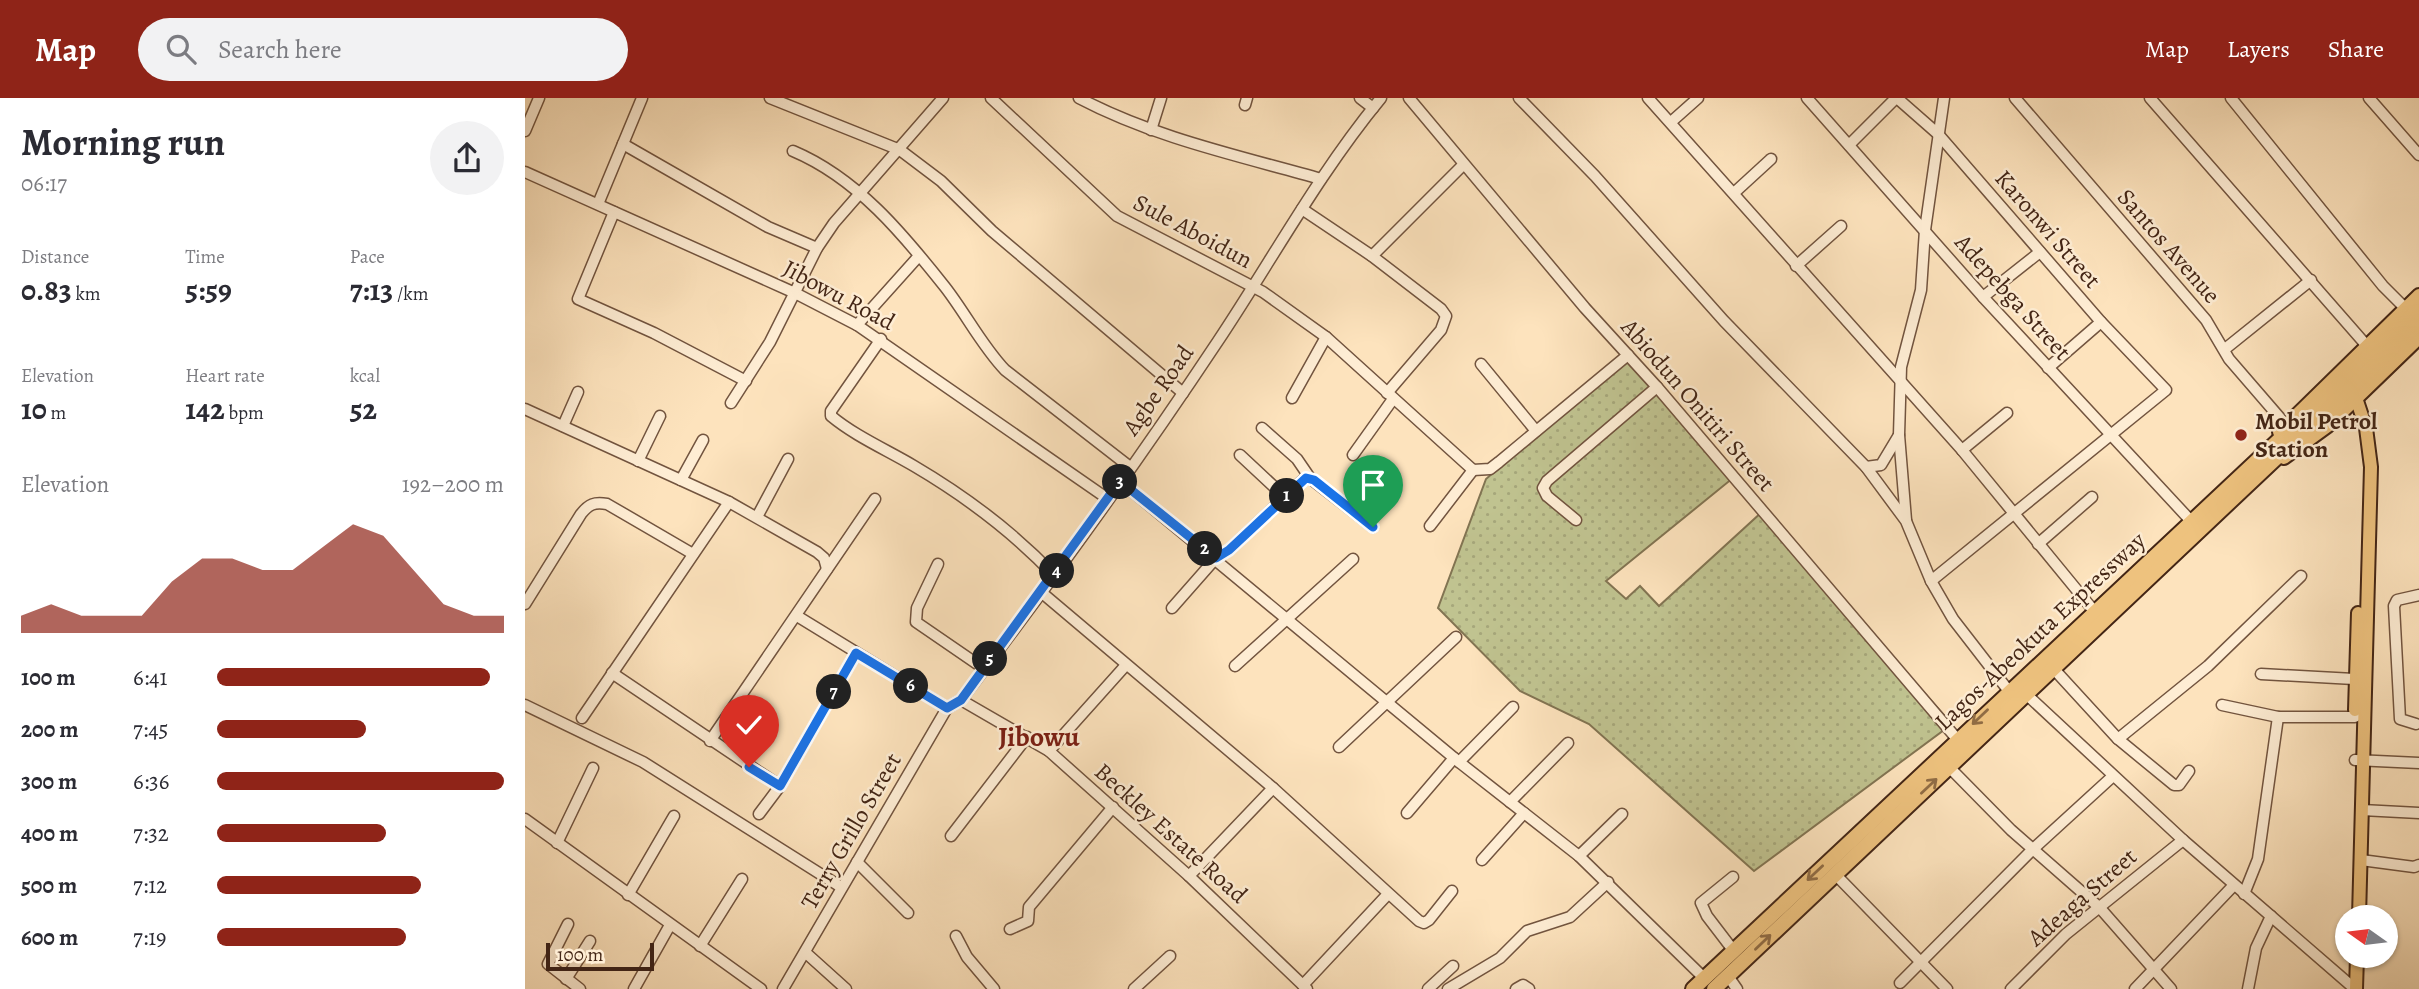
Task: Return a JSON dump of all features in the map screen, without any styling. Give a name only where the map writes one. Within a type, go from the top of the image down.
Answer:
[{"type":"highway","name":"Lagos-Abeokuta Expressway","points":[[1693,989],[1728,976],[1949,767],[2236,488],[2412,308]]},
{"type":"highway","name":"Lagos-Abeokuta Expressway","points":[[1709,984],[1733,950],[2008,690],[2192,521],[2236,488],[2419,323]]},
{"type":"main road","points":[[2236,488],[2285,425],[2367,346],[2412,308],[2419,295]]},
{"type":"main road","points":[[2236,488],[2328,425],[2419,338]]},
{"type":"main road","points":[[2354,400],[2363,433],[2366,471],[2354,679],[2362,810],[2359,905]]},
{"type":"main road","points":[[2352,905],[2371,467],[2369,440],[2354,400]]},
{"type":"main road","points":[[2351,968],[2352,987]]},
{"type":"main road","points":[[2352,987],[2355,968]]},
{"type":"street","points":[[525,131],[539,98]]},
{"type":"street","points":[[598,204],[642,98]]},
{"type":"street","points":[[770,98],[900,150],[941,181],[992,231],[1183,393]]},
{"type":"street","points":[[731,403],[795,293],[817,248],[860,193],[943,98]]},
{"type":"street","name":"Sule Aboidun","points":[[991,98],[1117,216],[1253,286],[1326,337],[1473,470]]},
{"type":"street","points":[[1079,98],[1114,116],[1151,130],[1321,179]]},
{"type":"street","points":[[1151,130],[1161,98]]},
{"type":"street","points":[[1360,98],[1373,108]]},
{"type":"street","name":"Agbe Road","points":[[961,700],[1054,575],[1183,393],[1321,179],[1381,98]]},
{"type":"street","name":"Abiodun Onitiri Street","points":[[1409,98],[1463,165],[1657,387],[1957,739]]},
{"type":"street","points":[[1519,98],[1595,176],[1724,321],[1866,467],[1906,521],[1931,581],[1982,659],[2008,690]]},
{"type":"street","points":[[1648,98],[1962,450],[2012,515],[2094,611]]},
{"type":"street","points":[[1671,122],[1698,98]]},
{"type":"street","name":"Adepebga Street","points":[[1807,98],[2110,437],[2192,521]]},
{"type":"street","points":[[1849,145],[1897,98]]},
{"type":"street","name":"Karonwi Street","points":[[1897,98],[1938,134],[2101,322],[2167,390],[2110,437]]},
{"type":"street","points":[[1906,521],[1899,435],[1901,367],[1920,290],[1925,230],[1944,98]]},
{"type":"street","name":"Santos Avenue","points":[[2015,98],[2206,320],[2225,349],[2228,359],[2285,425]]},
{"type":"street","points":[[2150,98],[2367,346]]},
{"type":"street","points":[[2231,98],[2383,286],[2412,308]]},
{"type":"street","points":[[2369,98],[2419,155]]},
{"type":"street","points":[[623,144],[768,227],[817,248]]},
{"type":"street","points":[[793,152],[841,176],[860,193],[896,229],[945,287],[993,357],[1130,467]]},
{"type":"street","points":[[1734,192],[1771,159]]},
{"type":"street","points":[[1372,256],[1463,165]]},
{"type":"street","name":"Jibowu Road","points":[[525,172],[795,293],[857,325],[881,339],[1108,499]]},
{"type":"street","points":[[1302,209],[1372,256],[1441,309],[1446,316],[1441,330],[1390,396],[1353,455]]},
{"type":"street","points":[[614,212],[578,299],[654,333],[746,381]]},
{"type":"street","points":[[1796,266],[1840,226]]},
{"type":"street","points":[[1983,297],[2040,251]]},
{"type":"street","points":[[857,325],[918,257]]},
{"type":"street","points":[[2225,349],[2311,280]]},
{"type":"street","points":[[2048,368],[2101,322]]},
{"type":"street","points":[[1292,398],[1326,337]]},
{"type":"street","points":[[881,339],[831,411],[831,416],[918,468],[996,522],[1023,542],[1054,575]]},
{"type":"street","points":[[1430,526],[1473,470],[1490,469],[1628,355]]},
{"type":"street","points":[[1481,365],[1536,431]]},
{"type":"street","points":[[1576,520],[1547,496],[1543,488],[1547,481],[1657,387]]},
{"type":"street","points":[[563,426],[578,392]]},
{"type":"street","points":[[525,409],[729,502],[817,552],[824,558],[827,569]]},
{"type":"street","points":[[1962,450],[2007,413]]},
{"type":"street","points":[[638,461],[660,416]]},
{"type":"street","points":[[1262,428],[1297,459],[1310,478],[1373,527]]},
{"type":"street","points":[[1866,467],[1881,465],[1899,435]]},
{"type":"street","points":[[1931,581],[2110,437]]},
{"type":"street","points":[[681,480],[703,440]]},
{"type":"street","points":[[1240,455],[1285,497]]},
{"type":"street","points":[[757,517],[788,459]]},
{"type":"street","points":[[1172,608],[1216,558],[1229,550],[1303,480],[1310,478]]},
{"type":"street","points":[[1120,481],[1289,618],[1457,760],[1579,856],[1709,984]]},
{"type":"street","points":[[2038,544],[2092,497]]},
{"type":"street","points":[[710,741],[874,499]]},
{"type":"street","points":[[582,718],[729,502]]},
{"type":"street","points":[[525,604],[581,514],[587,506],[596,503],[607,504],[693,554]]},
{"type":"street","points":[[1235,666],[1353,559]]},
{"type":"street","points":[[938,564],[917,608],[916,622],[919,627],[983,668]]},
{"type":"street","points":[[2117,739],[2208,666],[2301,576]]},
{"type":"street","points":[[1041,592],[1273,788],[1388,894],[1424,923],[1452,891]]},
{"type":"street","points":[[2416,724],[2400,719],[2394,606],[2397,600],[2419,595]]},
{"type":"street","points":[[797,616],[947,708]]},
{"type":"street","points":[[1339,747],[1456,637]]},
{"type":"street","points":[[759,814],[780,786],[856,653]]},
{"type":"street","points":[[1049,751],[1126,666]]},
{"type":"street","points":[[2052,667],[2117,739],[2174,785],[2179,785],[2189,771]]},
{"type":"street","points":[[612,673],[780,786]]},
{"type":"street","points":[[2261,674],[2308,674],[2354,679]]},
{"type":"street","points":[[2025,692],[2183,840],[2352,987]]},
{"type":"street","name":"Terry Grillo Street","points":[[783,989],[947,708],[961,700]]},
{"type":"street","name":"Beckley Estate Road","points":[[961,700],[1049,751],[1189,876],[1305,987]]},
{"type":"street","points":[[525,705],[643,762],[841,887]]},
{"type":"street","points":[[2222,705],[2277,716],[2355,717]]},
{"type":"street","points":[[1407,813],[1457,760],[1513,707]]},
{"type":"street","points":[[2243,894],[2258,859],[2277,716]]},
{"type":"street","points":[[951,836],[1027,737]]},
{"type":"street","points":[[1510,802],[1568,743]]},
{"type":"street","points":[[2358,760],[2419,763]]},
{"type":"street","points":[[1949,767],[2032,850],[2100,908],[2155,967],[2171,989]]},
{"type":"street","points":[[557,843],[593,768]]},
{"type":"street","points":[[1900,983],[2032,850],[2113,776]]},
{"type":"street","points":[[1189,876],[1273,788]]},
{"type":"street","points":[[1010,929],[1028,921],[1029,907],[1112,807]]},
{"type":"street","points":[[2362,810],[2419,813]]},
{"type":"street","points":[[1482,860],[1524,813]]},
{"type":"street","points":[[1579,856],[1622,814]]},
{"type":"street","points":[[628,895],[674,816]]},
{"type":"street","points":[[525,819],[761,989]]},
{"type":"street","name":"Adeaga Street","points":[[2011,989],[2066,934],[2183,840]]},
{"type":"street","points":[[2361,860],[2414,867],[2419,865]]},
{"type":"street","points":[[857,862],[908,913]]},
{"type":"street","points":[[1835,874],[1947,989]]},
{"type":"street","points":[[1733,877],[1701,903],[1707,916],[1733,950]]},
{"type":"street","points":[[700,946],[742,879]]},
{"type":"street","points":[[1448,989],[1500,958],[1527,931],[1570,917],[1608,882]]},
{"type":"street","points":[[2135,989],[2234,885]]},
{"type":"street","points":[[1305,987],[1388,894]]},
{"type":"street","points":[[2248,989],[2256,948],[2271,916]]},
{"type":"street","points":[[568,924],[548,964],[580,989]]},
{"type":"street","points":[[634,989],[670,925]]},
{"type":"street","points":[[956,936],[967,957],[994,989]]},
{"type":"street","points":[[566,979],[590,941]]},
{"type":"street","points":[[806,953],[846,989]]},
{"type":"street","points":[[1134,989],[1170,956]]},
{"type":"street","points":[[1429,989],[1453,966]]},
{"type":"street","points":[[1728,976],[1737,989]]},
{"type":"street","points":[[1516,989],[1523,985],[1529,989]]},
{"type":"green space","points":[[1626,357],[1733,478],[1606,581],[1626,599],[1640,586],[1659,606],[1763,511],[1952,724],[1754,871],[1589,724],[1520,691],[1438,608],[1486,479]]},
{"type":"place","name":"Mobil Petrol Station","points":[[2241,435]]},
{"type":"district","name":"Jibowu","points":[[1039,736]]},
{"type":"route","points":[[749,767],[780,786],[856,653],[947,708],[961,700],[1120,481],[1216,558],[1229,550],[1306,478],[1314,480],[1373,527]]}]
